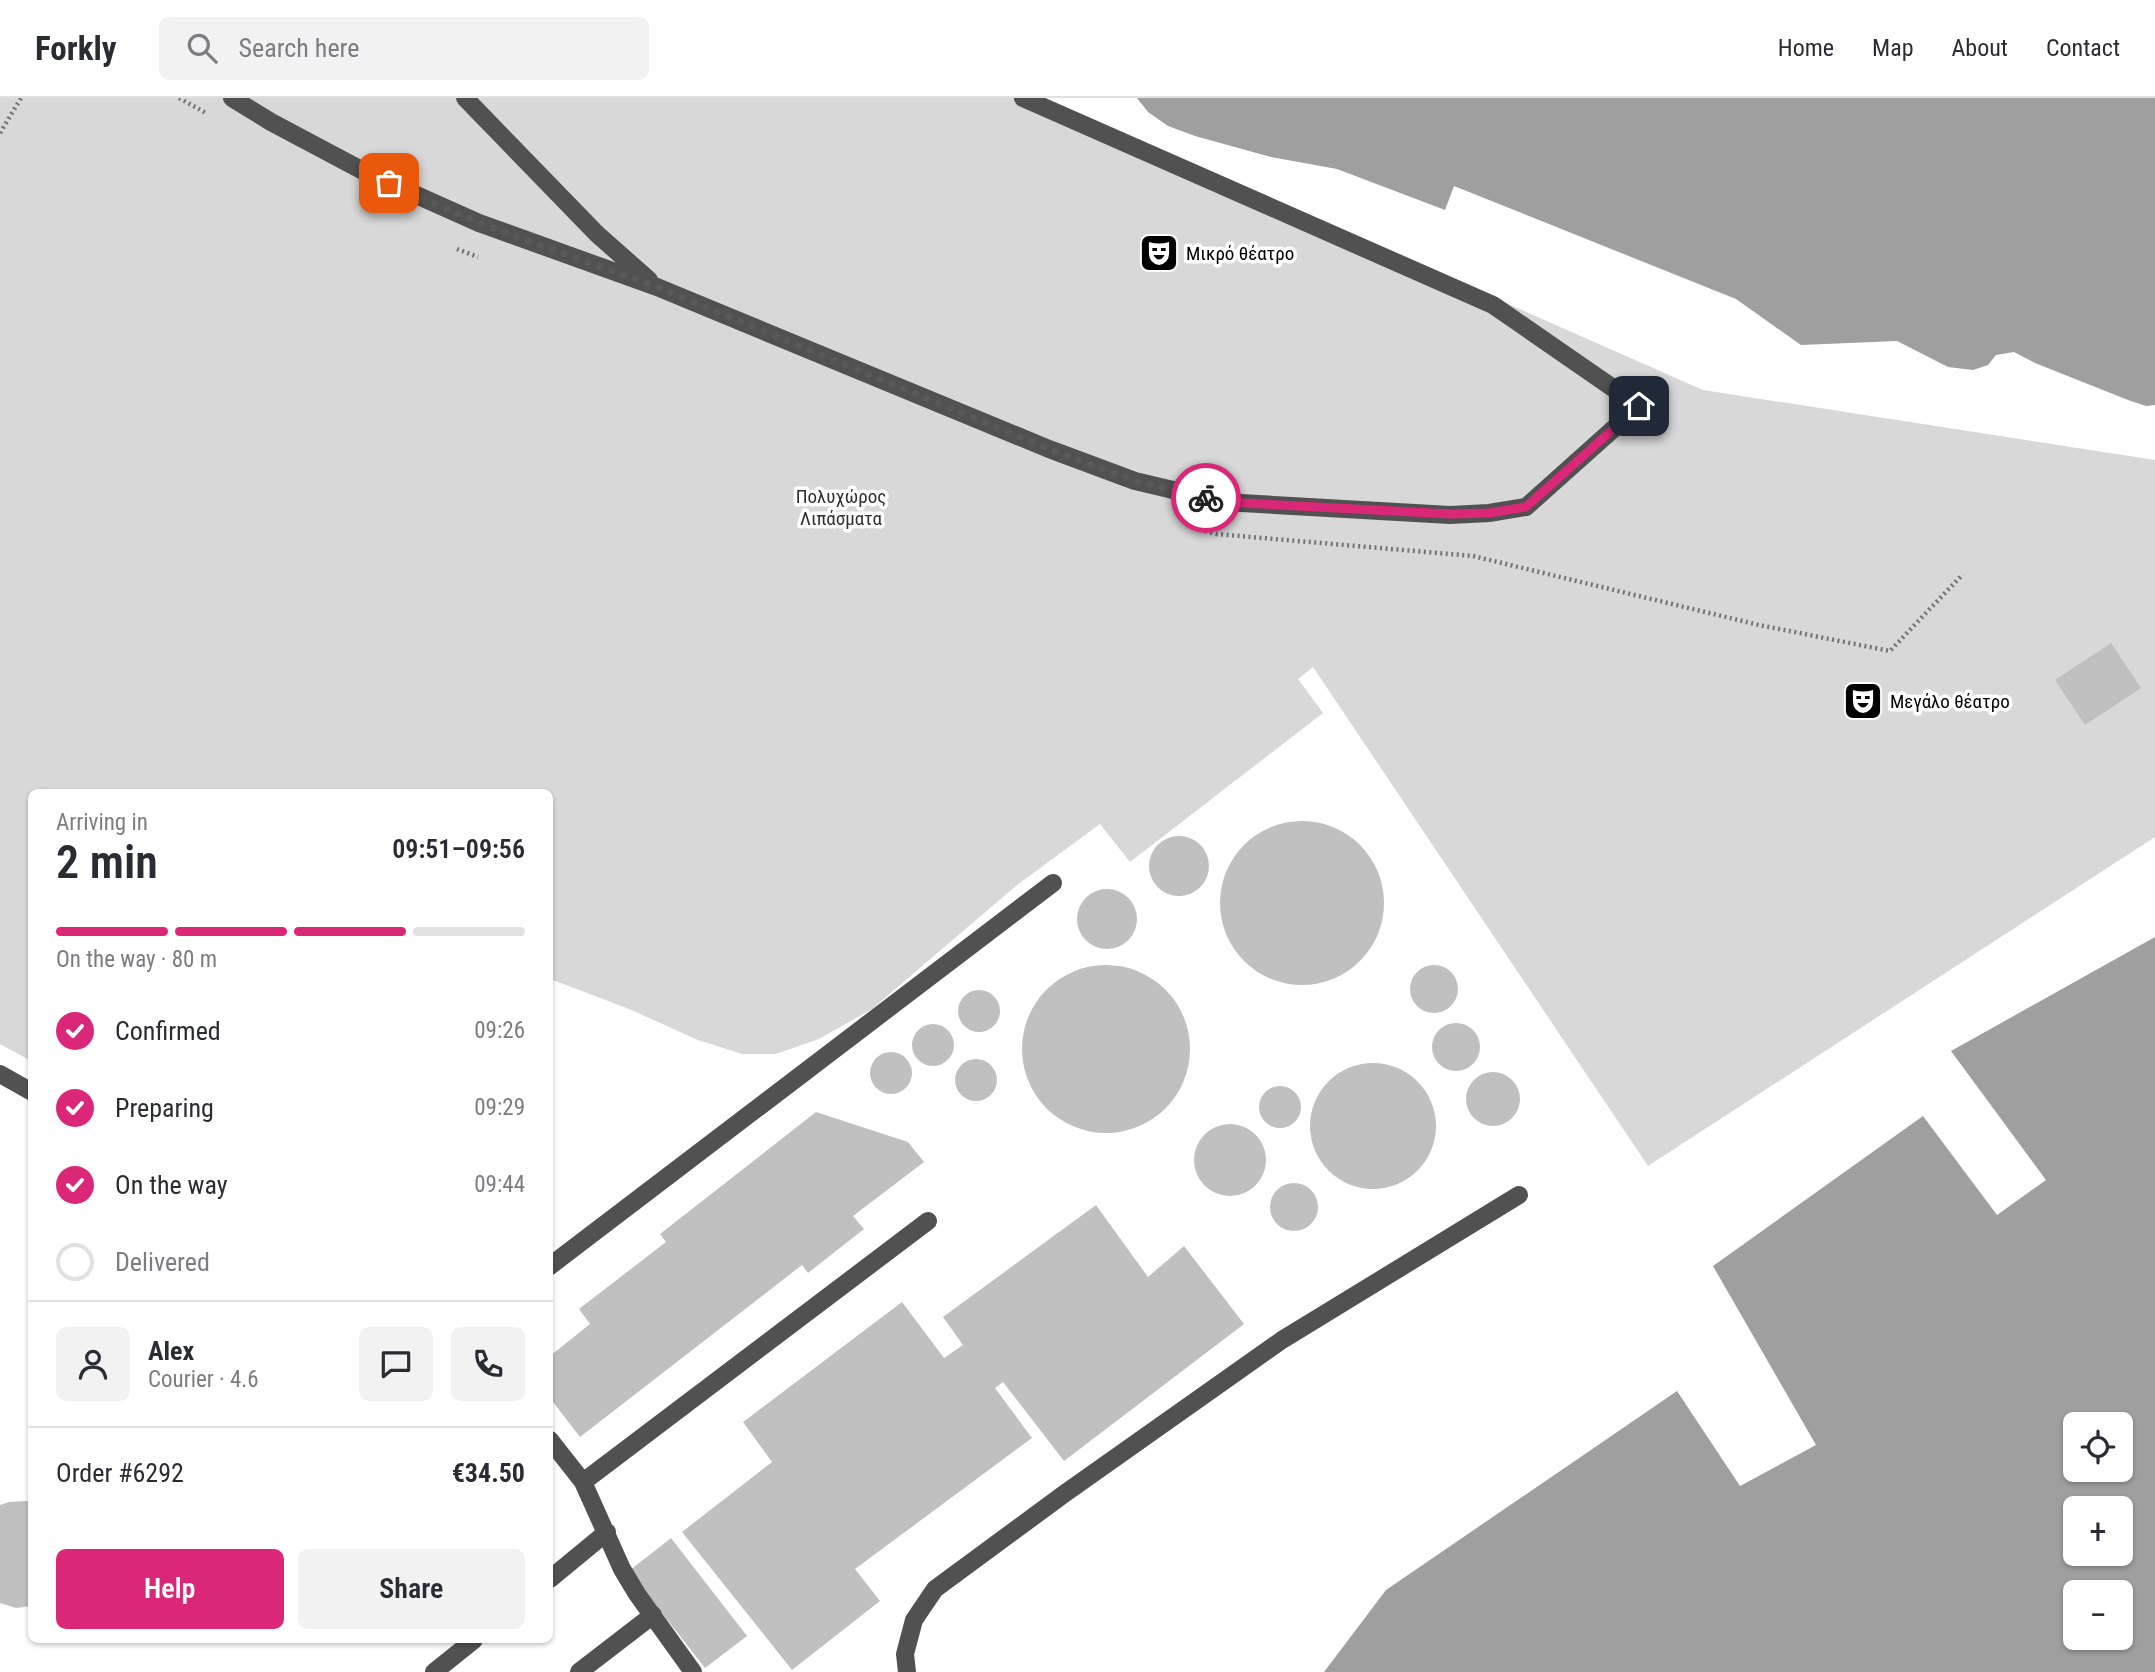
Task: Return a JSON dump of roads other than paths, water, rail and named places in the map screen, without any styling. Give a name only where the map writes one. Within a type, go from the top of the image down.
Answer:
[{"type":"street","points":[[232,98],[367,173],[479,223],[657,287],[1073,458],[1135,481],[1224,502],[1450,514],[1489,513],[1526,507],[1639,406],[1493,305],[1023,98]]},
{"type":"street","points":[[465,98],[597,234],[657,287]]},
{"type":"street","points":[[553,1264],[1053,883]]},
{"type":"street","points":[[0,1074],[28,1090]]},
{"type":"street","points":[[907,1672],[905,1654],[914,1620],[935,1589],[1282,1340],[1518,1195]]},
{"type":"street","points":[[583,1482],[928,1221]]},
{"type":"street","points":[[553,1444],[583,1482],[622,1569],[693,1672]]},
{"type":"street","points":[[553,1577],[607,1532]]},
{"type":"street","points":[[579,1672],[653,1615]]},
{"type":"street","points":[[434,1672],[470,1643]]},
{"type":"place","name":"Μικρό θέατρο","points":[[1159,253]]},
{"type":"place","name":"Μεγάλο θέατρο","points":[[1863,701]]},
{"type":"park label","name":"Πολυχώρος Λιπάσματα","points":[[841,507]]}]
